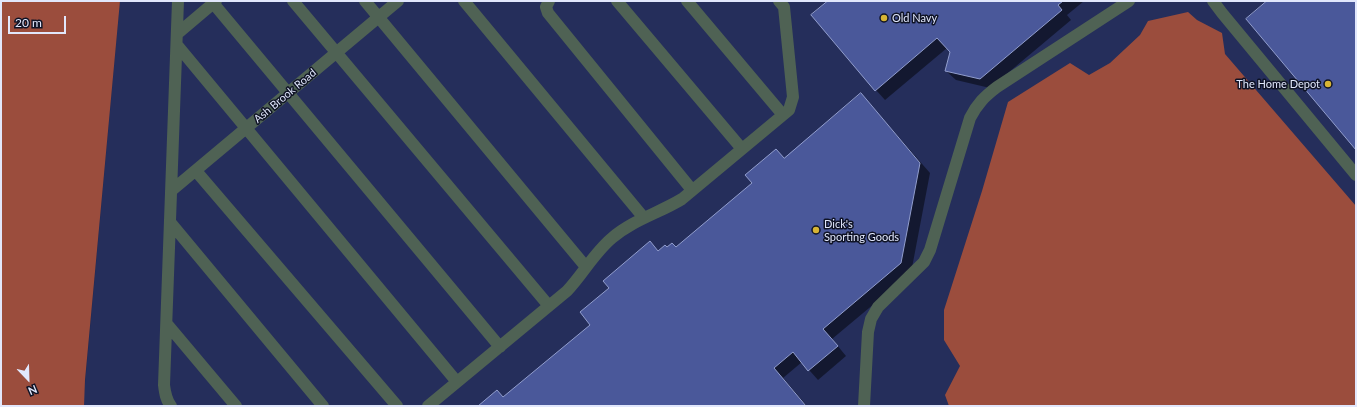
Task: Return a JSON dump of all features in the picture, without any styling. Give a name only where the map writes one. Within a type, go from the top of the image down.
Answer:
[{"type":"street","points":[[171,406],[165,393],[164,385],[178,1]]},
{"type":"street","points":[[293,1],[549,306]]},
{"type":"street","points":[[365,1],[586,267]]},
{"type":"street","name":"Ash Brook Road","points":[[171,191],[398,1]]},
{"type":"street","points":[[464,1],[644,218]]},
{"type":"street","points":[[549,1],[546,7],[548,13],[692,190]]},
{"type":"street","points":[[617,1],[742,149]]},
{"type":"street","points":[[687,1],[782,115]]},
{"type":"street","points":[[864,406],[868,332],[871,320],[878,307],[924,262],[930,250],[970,118],[976,106],[985,96],[997,87],[1129,1]]},
{"type":"street","points":[[1214,1],[1232,25],[1356,175]]},
{"type":"street","points":[[177,39],[215,2],[288,94],[500,347]]},
{"type":"street","points":[[428,406],[549,306],[573,284],[600,249],[612,238],[644,218],[682,199],[789,110],[793,97],[785,3]]},
{"type":"street","points":[[177,39],[246,128],[457,382]]},
{"type":"street","points":[[196,171],[397,406]]},
{"type":"street","points":[[170,222],[323,406]]},
{"type":"street","points":[[167,324],[236,406]]},
{"type":"shaded area","points":[[1,1],[120,1],[85,380],[84,406],[2,406]]},
{"type":"shaded area","points":[[120,1],[1356,1],[1356,356],[1297,406],[83,406]]},
{"type":"shaded area","points":[[1188,12],[1197,20],[1222,33],[1225,54],[1356,206],[1356,406],[949,406],[945,395],[960,366],[944,340],[944,310],[982,191],[1008,102],[1070,63],[1089,75],[1110,63],[1140,35],[1148,21]]},
{"type":"building","points":[[828,1],[1063,1],[1058,5],[1062,10],[980,79],[945,71],[950,52],[937,38],[875,91],[811,15]]},
{"type":"building","name":"The Home Depot","points":[[1267,1],[1356,1],[1356,150],[1246,19]]},
{"type":"building","points":[[861,93],[920,163],[901,263],[823,329],[838,346],[808,371],[793,352],[774,368],[806,406],[478,406],[497,390],[503,397],[590,325],[580,312],[609,288],[603,281],[650,241],[658,251],[665,245],[667,247],[672,243],[676,247],[752,183],[745,175],[776,149],[784,158]]},
{"type":"place","name":"Old Navy","points":[[884,18]]},
{"type":"place","name":"The Home Depot","points":[[1328,84]]},
{"type":"place","name":"Dick's Sporting Goods","points":[[816,230]]}]
